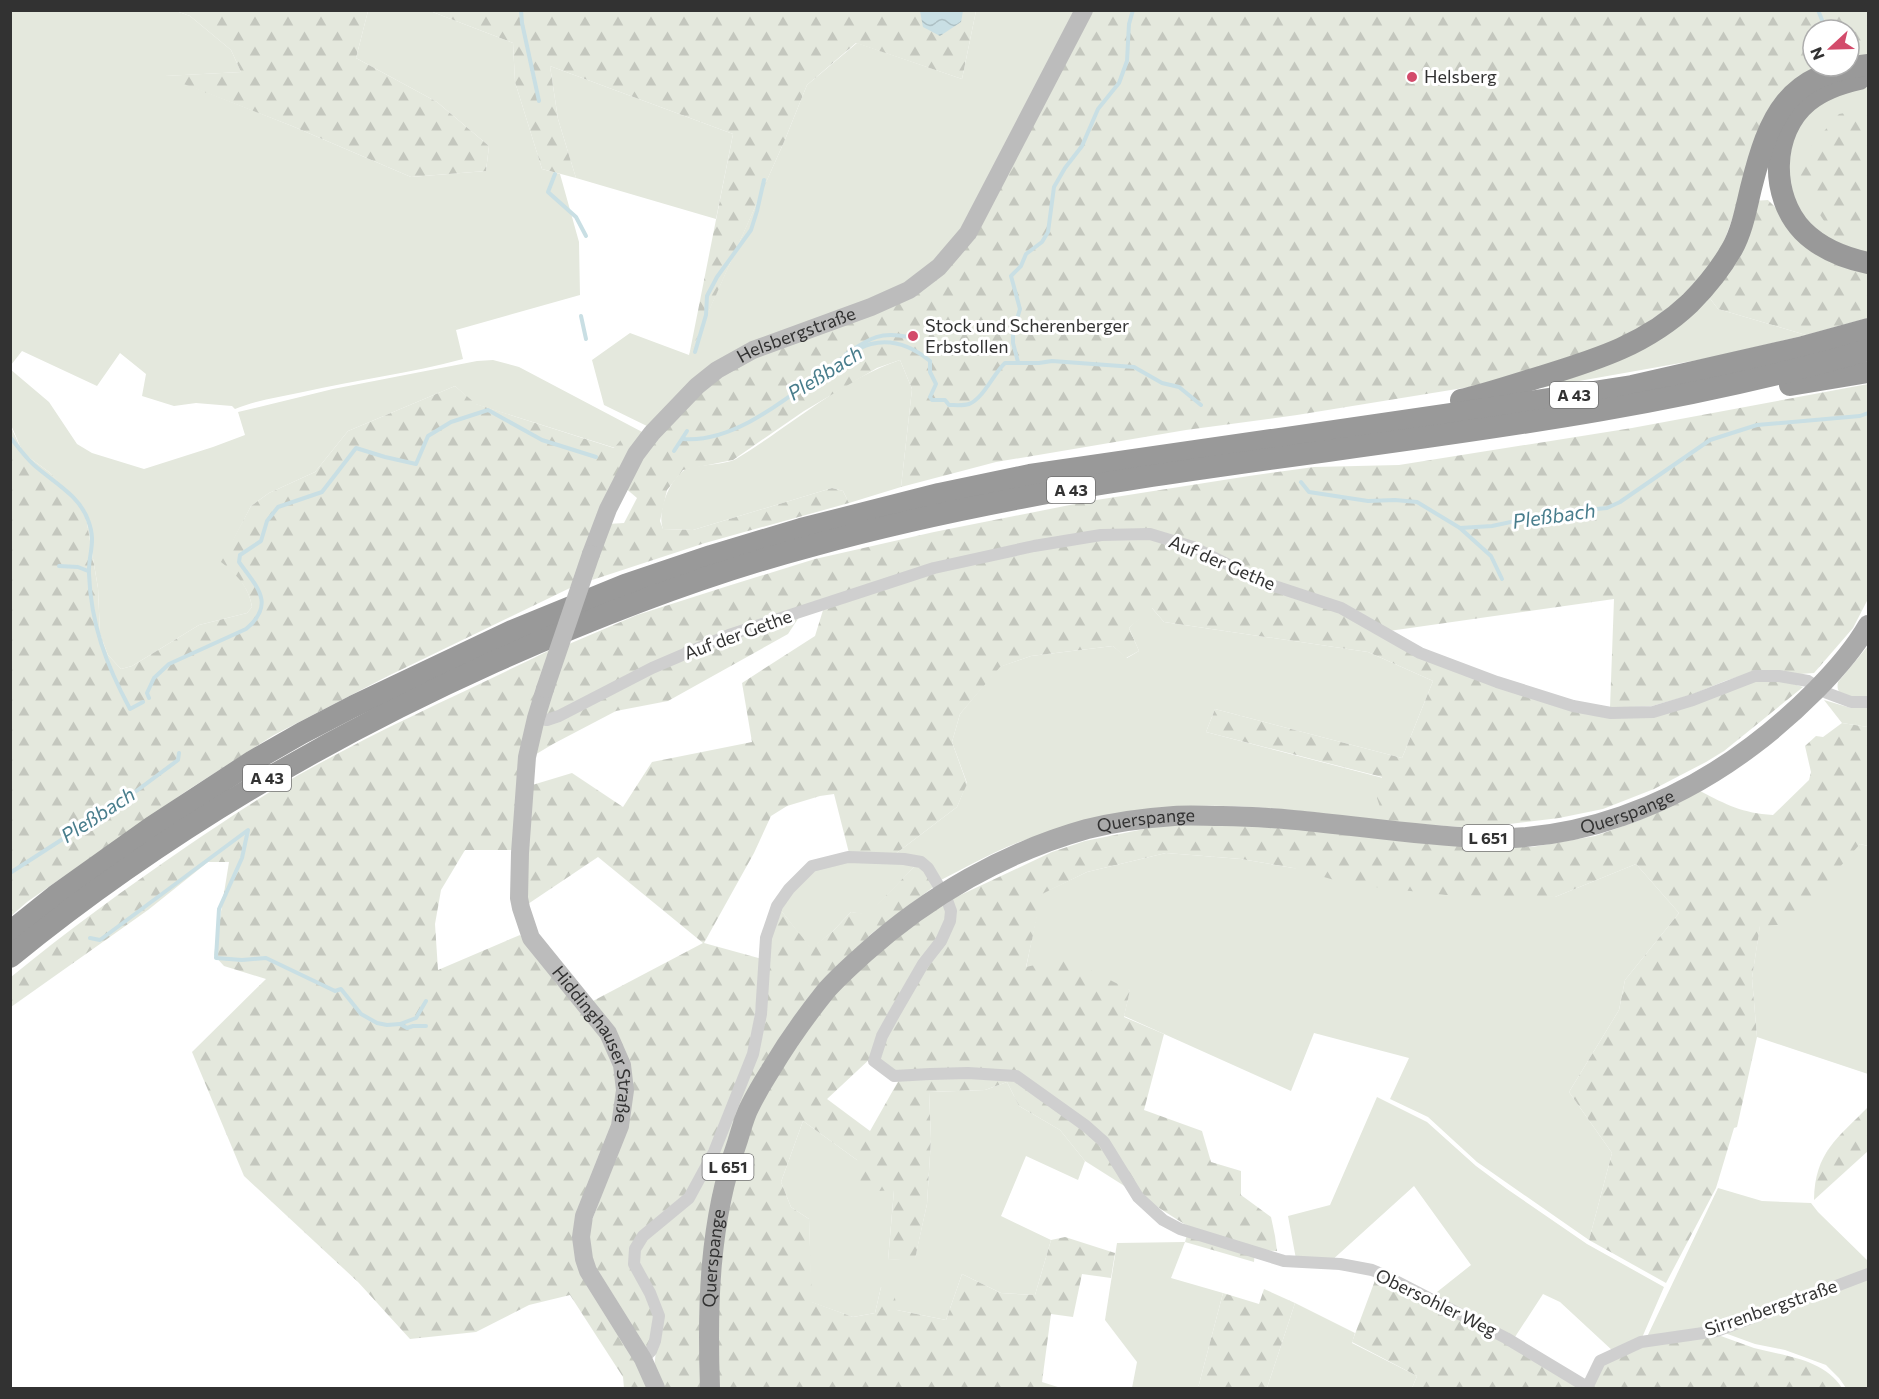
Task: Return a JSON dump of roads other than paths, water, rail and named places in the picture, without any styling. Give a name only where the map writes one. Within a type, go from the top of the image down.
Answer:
[{"type":"highway","points":[[1346,429],[1480,395],[1580,366],[1632,344],[1662,326],[1690,303],[1716,273],[1732,249],[1743,220],[1766,136],[1774,117],[1786,101],[1814,78],[1853,66],[1869,65]]},
{"type":"highway","points":[[1869,78],[1842,83],[1809,100],[1797,113],[1787,131],[1778,166],[1784,202],[1803,231],[1832,252],[1851,260],[1869,263]]},
{"type":"highway","name":"A 43","points":[[10,932],[152,827],[302,733],[512,631],[625,585],[711,556],[801,529],[939,494],[1030,476],[1632,386],[1799,348],[1869,329]]},
{"type":"highway","name":"A 43","points":[[10,957],[165,843],[320,748],[400,706],[547,638],[720,573],[812,546],[929,518],[1063,491],[1540,420],[1678,396],[1806,368],[1869,350]]},
{"type":"highway","points":[[1678,396],[1750,392],[1869,372]]},
{"type":"main road","name":"Querspange","points":[[710,1389],[708,1328],[714,1241],[727,1172],[749,1107],[783,1050],[840,976],[884,937],[943,893],[998,864],[1059,838],[1090,828],[1177,815],[1268,817],[1480,838],[1543,835],[1599,825],[1633,813],[1721,768],[1761,739],[1817,688],[1859,640],[1869,625]]},
{"type":"street","name":"Helsbergstraße","points":[[545,690],[608,509],[636,454],[652,433],[717,370],[753,350],[871,307],[909,290],[939,267],[968,233],[1084,10]]},
{"type":"street","name":"Auf der Gethe","points":[[536,718],[547,720],[559,716],[652,668],[729,635],[934,568],[1034,546],[1101,535],[1150,534],[1192,547],[1265,583],[1341,608],[1420,653],[1497,682],[1573,706],[1611,713],[1653,712],[1693,700],[1755,676],[1779,676],[1808,681],[1817,688],[1851,702],[1869,702]]},
{"type":"street","name":"Hiddinghauser Straße","points":[[545,690],[527,757],[519,874],[521,908],[531,938],[608,1033],[622,1065],[625,1090],[620,1126],[584,1216],[581,1237],[588,1271],[643,1359],[656,1389]]},
{"type":"street","name":"Obersohler Weg","points":[[643,1359],[651,1351],[656,1341],[659,1316],[650,1293],[634,1264],[635,1249],[643,1236],[689,1198],[714,1152],[753,1054],[761,1014],[766,938],[777,906],[789,889],[812,866],[848,856],[921,862],[928,868],[951,911],[950,921],[941,941],[923,964],[882,1036],[874,1061],[884,1069],[894,1076],[930,1074],[1016,1076],[1086,1126],[1104,1142],[1138,1197],[1163,1220],[1180,1229],[1284,1261],[1340,1264],[1372,1270],[1512,1341],[1587,1388]]},
{"type":"street","name":"Sirrenbergstraße","points":[[1587,1388],[1600,1361],[1641,1342],[1717,1331],[1869,1274]]},
{"type":"water","points":[[920,11],[963,11],[961,22],[940,36],[923,27]]},
{"type":"waterway","points":[[521,10],[539,101]]},
{"type":"waterway","points":[[1018,362],[1013,343],[1013,332],[1020,309],[1011,276],[1021,266],[1026,254],[1042,242],[1048,232],[1054,187],[1082,146],[1098,109],[1119,83],[1127,61],[1129,24],[1133,10]]},
{"type":"waterway","points":[[1818,10],[1821,18]]},
{"type":"waterway","points":[[555,174],[548,192],[576,217],[586,236]]},
{"type":"waterway","points":[[695,352],[706,315],[707,296],[717,277],[751,230],[764,180]]},
{"type":"waterway","points":[[581,316],[586,339]]},
{"type":"waterway","points":[[846,354],[861,344],[882,336],[908,337]]},
{"type":"waterway","name":"Pleßbach","points":[[683,439],[701,439],[738,428],[773,408],[852,353],[879,342],[903,345],[930,361],[930,372],[936,384],[930,397],[932,400],[945,400],[949,405],[964,405],[974,401],[1005,363],[1052,361],[1134,367],[1162,383],[1179,387],[1201,405]]},
{"type":"waterway","name":"Pleßbach","points":[[149,698],[147,693],[154,678],[169,664],[246,629],[255,620],[262,603],[257,588],[239,562],[240,555],[261,541],[267,521],[278,507],[322,492],[356,448],[416,464],[428,436],[451,422],[488,410],[542,440],[596,457]]},
{"type":"waterway","name":"Pleßbach","points":[[1301,482],[1309,492],[1368,501],[1417,502],[1460,528],[1492,526],[1553,513],[1607,508],[1620,502],[1710,440],[1757,425],[1860,416],[1868,413]]},
{"type":"waterway","name":"Pleßbach","points":[[674,451],[687,431]]},
{"type":"waterway","points":[[10,437],[31,462],[72,496],[84,511],[92,535],[89,567],[90,593],[101,644],[130,709],[143,702]]},
{"type":"waterway","points":[[1460,528],[1491,556],[1502,579]]},
{"type":"waterway","points":[[59,566],[78,567],[88,571]]},
{"type":"waterway","name":"Pleßbach","points":[[10,873],[131,795],[178,760],[179,753]]},
{"type":"waterway","points":[[90,938],[100,940],[248,830],[242,858],[219,909],[216,958],[242,960],[266,958],[335,991],[341,989],[361,1014],[377,1023],[400,1024],[416,1018],[426,1001]]},
{"type":"waterway","points":[[400,1024],[407,1028],[426,1026]]},
{"type":"place","name":"Helsberg","points":[[1412,77]]},
{"type":"place","name":"Stock und Scherenberger Erbstollen","points":[[913,336]]}]
